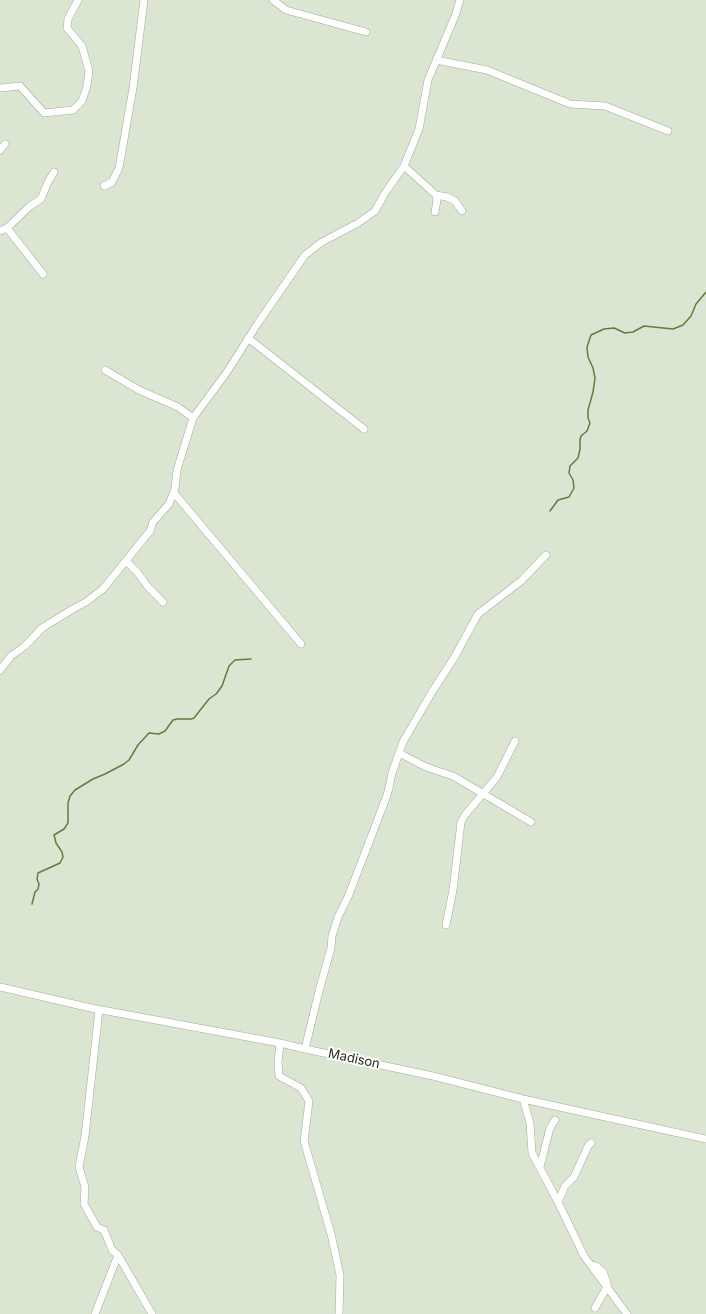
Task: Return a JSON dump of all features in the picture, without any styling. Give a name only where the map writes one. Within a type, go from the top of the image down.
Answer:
[{"type":"street","points":[[0,88],[20,86],[44,113],[73,110],[82,101],[87,86],[89,71],[82,46],[67,28],[68,19],[78,0]]},
{"type":"street","points":[[104,186],[112,182],[119,168],[133,88],[144,0]]},
{"type":"street","points":[[273,0],[286,10],[366,32]]},
{"type":"street","points":[[1,668],[11,656],[25,646],[42,628],[86,602],[103,589],[126,561],[150,531],[153,522],[169,504],[174,493],[177,470],[193,418],[227,372],[248,338],[305,255],[322,242],[358,223],[375,211],[385,193],[404,166],[419,129],[426,88],[460,0]]},
{"type":"street","points":[[436,60],[487,70],[570,104],[605,106],[668,131]]},
{"type":"street","points":[[404,166],[436,195],[447,197],[455,201],[462,211]]},
{"type":"street","points":[[0,231],[7,228],[30,206],[41,199],[54,172]]},
{"type":"street","points":[[435,212],[437,200],[436,195]]},
{"type":"street","points":[[7,228],[44,274]]},
{"type":"street","points":[[248,338],[364,429]]},
{"type":"street","points":[[105,370],[139,390],[178,407],[193,418]]},
{"type":"street","points":[[174,493],[301,644]]},
{"type":"street","points":[[305,1049],[327,963],[332,936],[338,917],[348,897],[386,798],[392,773],[403,742],[454,658],[478,614],[521,581],[546,555]]},
{"type":"street","points":[[126,561],[163,602]]},
{"type":"street","points":[[446,925],[453,890],[461,822],[465,815],[497,777],[515,741]]},
{"type":"street","points":[[399,753],[426,767],[453,776],[531,822]]},
{"type":"street","name":"Madison","points":[[0,987],[99,1010],[280,1042],[305,1049],[433,1076],[523,1099],[706,1139]]},
{"type":"street","points":[[99,1010],[79,1167],[84,1187],[84,1204],[98,1227],[104,1230],[112,1250],[118,1254],[152,1314]]},
{"type":"street","points":[[280,1042],[278,1062],[279,1076],[301,1088],[309,1100],[304,1141],[331,1234],[340,1275],[339,1314]]},
{"type":"street","points":[[523,1099],[530,1123],[532,1153],[584,1256],[627,1314]]},
{"type":"street","points":[[540,1167],[550,1128],[555,1120]]},
{"type":"street","points":[[558,1202],[565,1186],[574,1177],[588,1146],[591,1143]]},
{"type":"street","points":[[95,1314],[118,1254]]},
{"type":"street","points":[[595,1308],[607,1287]]},
{"type":"waterway","points":[[550,511],[558,500],[569,497],[574,488],[573,480],[569,473],[570,466],[578,458],[581,436],[587,431],[590,423],[588,418],[588,410],[595,378],[593,368],[588,357],[587,347],[591,335],[604,329],[614,328],[625,333],[633,332],[644,326],[673,329],[683,325],[691,316],[696,304],[706,292]]},
{"type":"waterway","points":[[32,904],[39,884],[37,879],[38,873],[60,863],[63,857],[54,835],[64,829],[68,823],[68,803],[70,796],[75,790],[93,779],[124,764],[129,760],[138,745],[149,733],[159,734],[165,731],[173,720],[194,718],[209,699],[216,694],[222,686],[229,666],[235,660],[251,659]]}]
